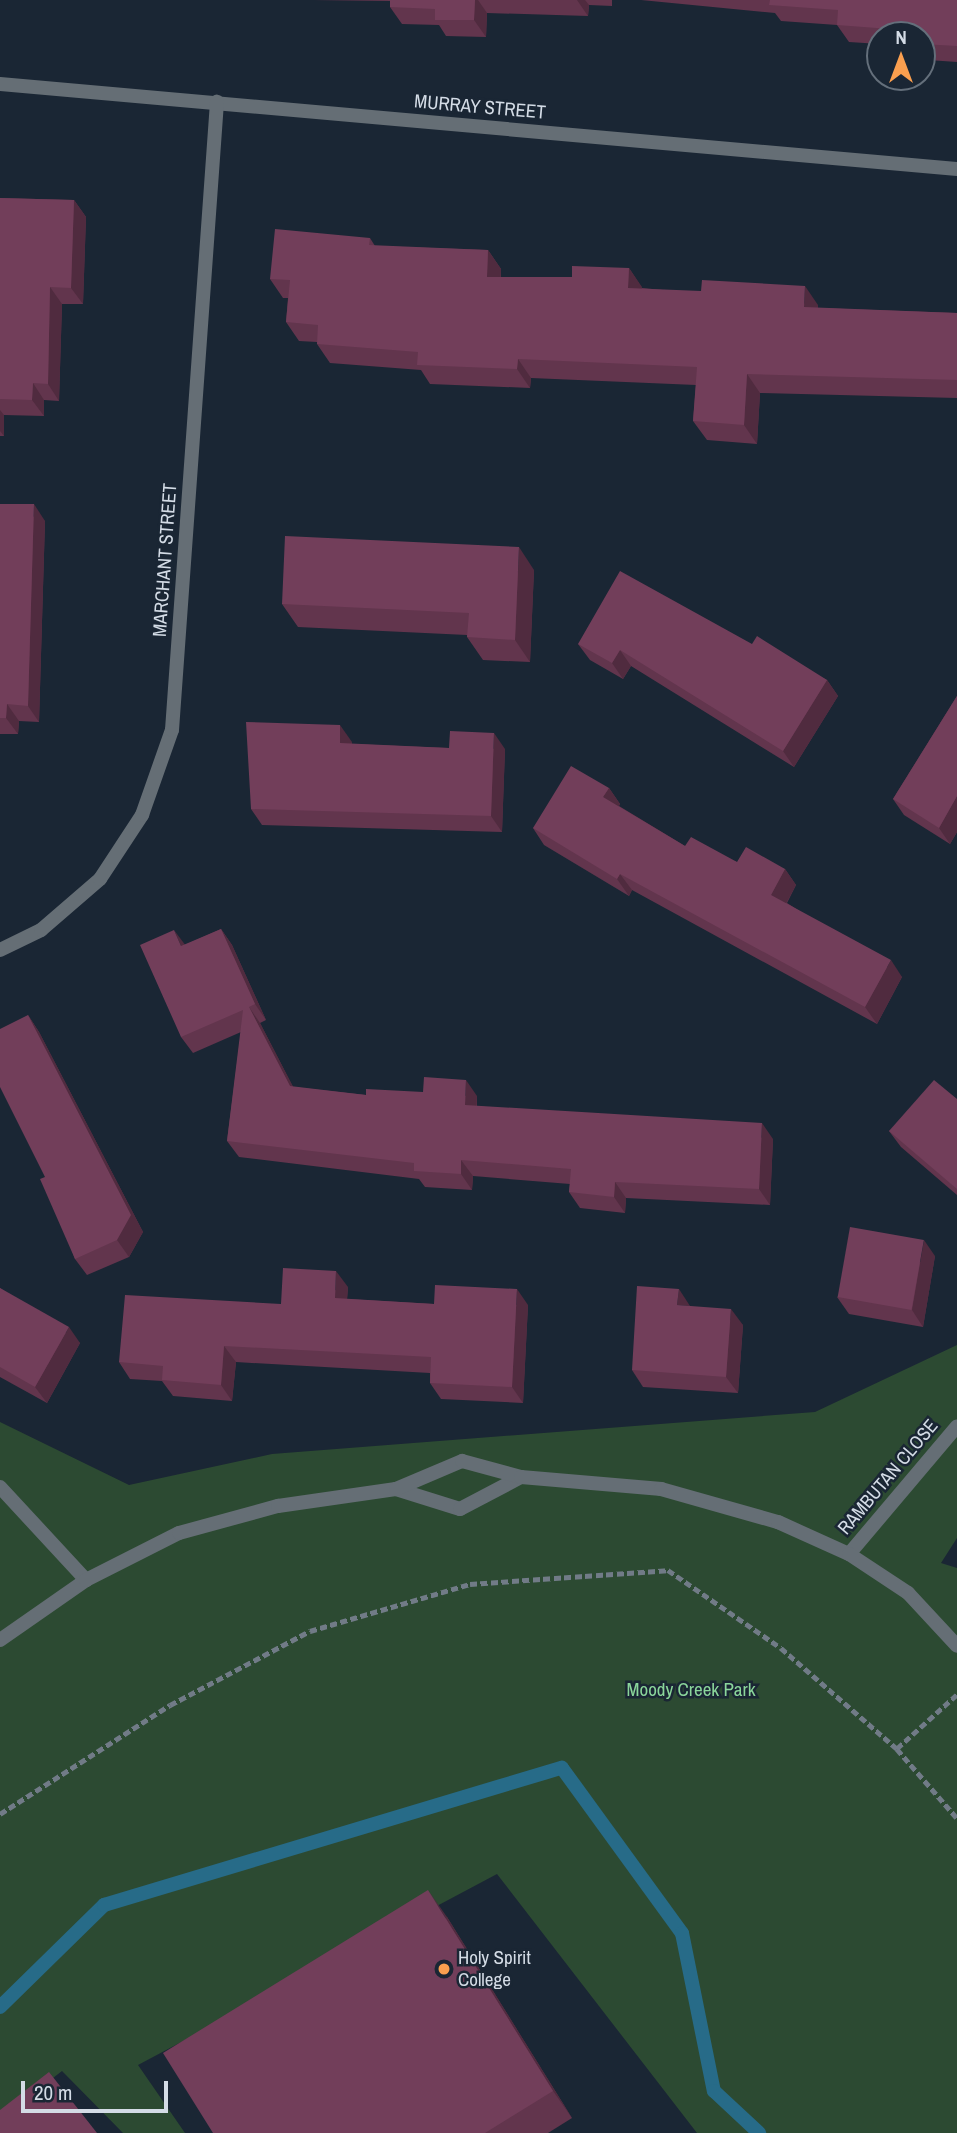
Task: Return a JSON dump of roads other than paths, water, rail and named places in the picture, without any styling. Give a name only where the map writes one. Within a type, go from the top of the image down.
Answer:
[{"type":"street","name":"MURRAY STREET","points":[[0,85],[957,169]]},
{"type":"street","name":"MARCHANT STREET","points":[[0,950],[41,930],[100,880],[142,815],[172,730],[217,102]]},
{"type":"street","name":"RAMBUTAN CLOSE","points":[[849,1554],[957,1426]]},
{"type":"street","points":[[0,1640],[86,1580],[191,1529],[278,1506],[396,1489],[463,1461],[521,1477],[661,1489],[778,1522],[849,1554],[908,1592],[957,1646]]},
{"type":"street","points":[[396,1489],[460,1509],[477,1506],[521,1477]]},
{"type":"street","points":[[0,1487],[86,1580]]},
{"type":"waterway","points":[[0,2007],[104,1905],[562,1768],[682,1933],[714,2091],[759,2133]]},
{"type":"place","name":"Holy Spirit College","points":[[444,1969]]},
{"type":"park label","name":"Moody Creek Park","points":[[691,1690]]}]
